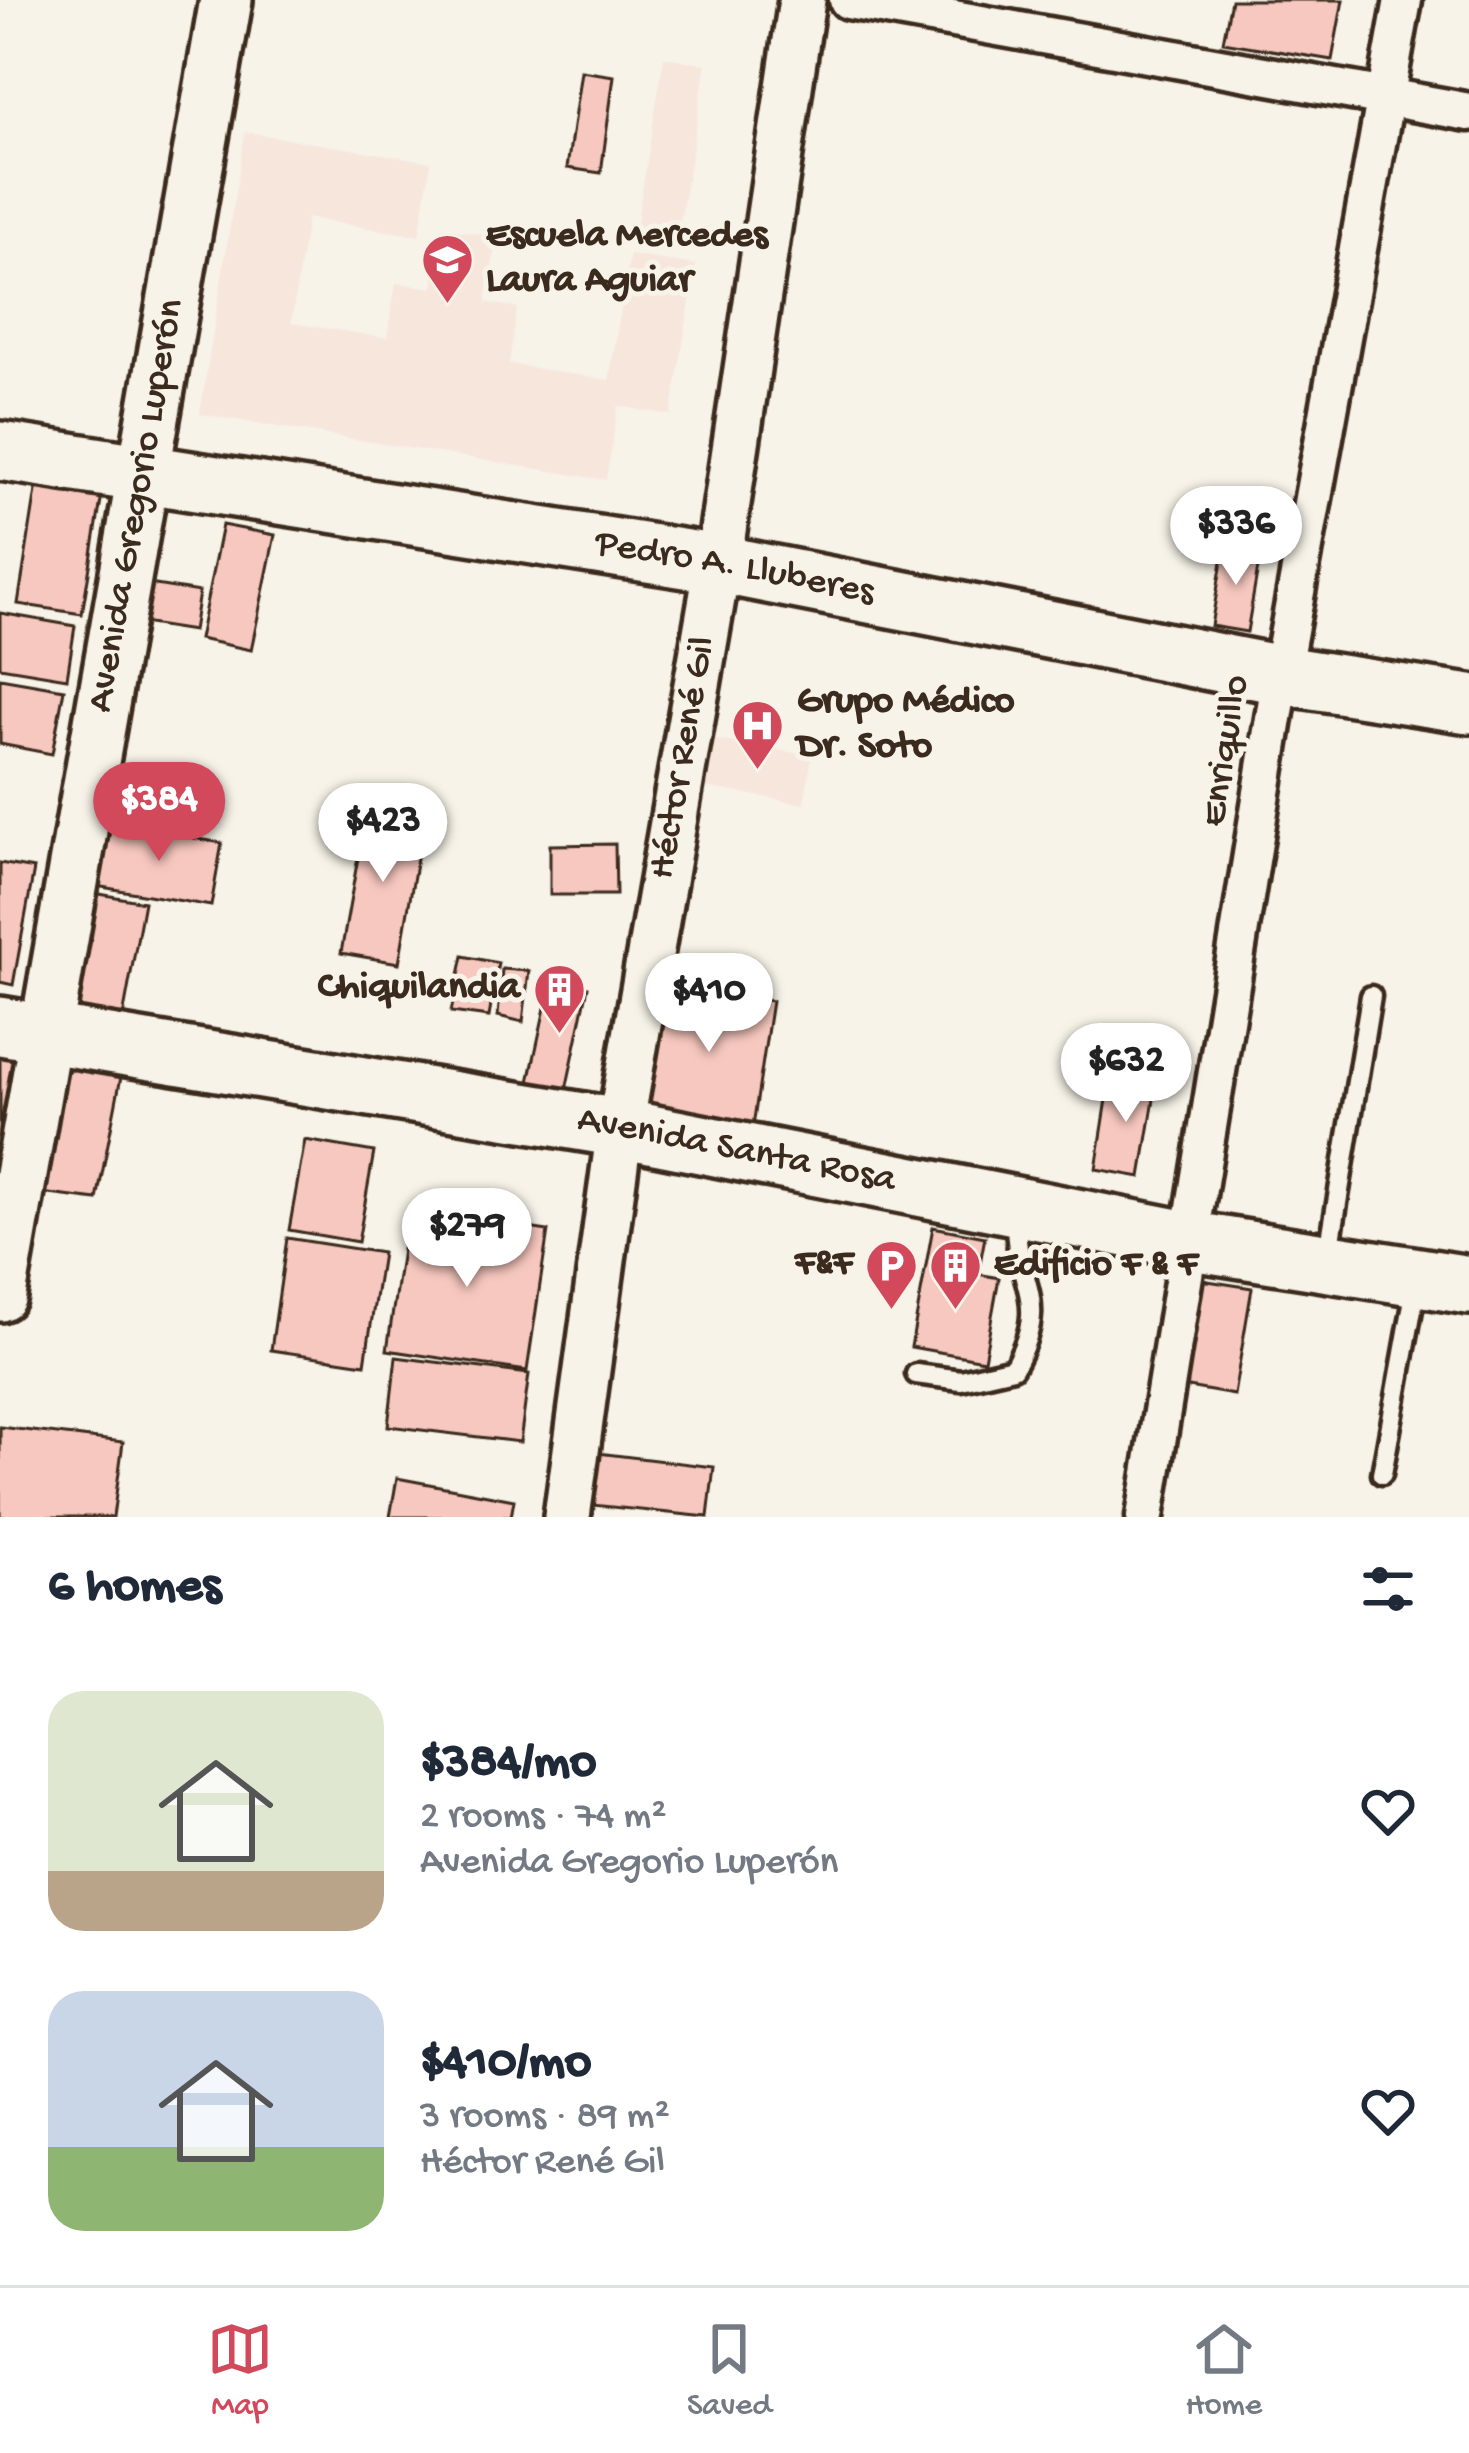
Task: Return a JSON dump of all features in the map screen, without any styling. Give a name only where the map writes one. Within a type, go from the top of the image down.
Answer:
[{"type":"main road","name":"Avenida Gregorio Luperón","points":[[0,1294],[21,1030],[140,474],[226,0]]},
{"type":"main road","name":"Pedro A. Lluberes","points":[[0,451],[718,564],[1282,675],[1469,704]]},
{"type":"main road","name":"Avenida Santa Rosa","points":[[21,1030],[620,1128],[1192,1241],[1443,1281]]},
{"type":"street","name":"Héctor René Gil","points":[[567,1517],[620,1128],[718,564],[802,0]]},
{"type":"street","points":[[848,0],[1469,112]]},
{"type":"street","name":"Enriquillo","points":[[1145,1517],[1282,675],[1403,0]]},
{"type":"lane","points":[[1328,1263],[1371,996]]},
{"type":"lane","points":[[916,1374],[961,1380],[1013,1367],[1031,1336],[1035,1300],[1017,1258],[1017,1206]]},
{"type":"lane","points":[[1382,1474],[1443,1281]]},
{"type":"shaded area","points":[[664,57],[706,64],[678,235],[636,228]]},
{"type":"shaded area","name":"Escuela Mercedes Laura Aguiar","points":[[245,132],[431,162],[419,236],[307,218],[291,323],[387,338],[396,283],[433,288],[442,228],[497,237],[486,302],[517,308],[509,364],[609,380],[630,255],[696,265],[671,415],[618,406],[606,480],[200,414]]},
{"type":"shaded area","name":"Grupo Médico Dr. Soto","points":[[713,739],[812,756],[804,804],[705,787]]},
{"type":"building","points":[[1231,0],[1343,0],[1332,60],[1223,42]]},
{"type":"building","points":[[581,71],[614,76],[601,173],[567,168]]},
{"type":"building","points":[[37,484],[102,494],[82,614],[18,604]]},
{"type":"building","points":[[222,525],[275,535],[251,650],[199,639]]},
{"type":"building","points":[[1225,544],[1261,550],[1247,632],[1211,626]]},
{"type":"building","points":[[143,583],[199,592],[193,631],[136,622]]},
{"type":"building","points":[[0,613],[75,626],[67,678],[0,667]]},
{"type":"building","points":[[0,678],[64,689],[52,754],[0,744]]},
{"type":"building","points":[[367,807],[424,817],[399,963],[341,953]]},
{"type":"building","points":[[107,823],[222,843],[211,906],[96,886]]},
{"type":"building","points":[[615,844],[616,895],[550,895],[550,845]]},
{"type":"building","points":[[0,863],[34,869],[13,985],[0,982]]},
{"type":"building","points":[[94,893],[144,902],[123,1017],[73,1008]]},
{"type":"building","points":[[463,956],[498,963],[489,1017],[451,1012]]},
{"type":"building","points":[[502,969],[529,971],[523,1022],[498,1016]]},
{"type":"building","name":"Chiquilandia","points":[[551,980],[588,987],[566,1090],[529,1082]]},
{"type":"building","points":[[665,985],[772,1001],[753,1126],[646,1110]]},
{"type":"building","points":[[0,1047],[23,1050],[0,1176]]},
{"type":"building","points":[[74,1068],[121,1077],[97,1200],[33,1192],[57,1078]]},
{"type":"building","points":[[1111,1074],[1157,1081],[1141,1177],[1096,1169]]},
{"type":"building","points":[[305,1140],[374,1152],[358,1242],[289,1230]]},
{"type":"building","points":[[408,1210],[548,1231],[527,1371],[387,1350]]},
{"type":"building","name":"Edificio F & F","points":[[933,1227],[985,1237],[978,1274],[999,1278],[984,1360],[911,1347]]},
{"type":"building","points":[[287,1238],[382,1253],[365,1364],[271,1350]]},
{"type":"building","points":[[1189,1278],[1252,1288],[1234,1395],[1171,1384]]},
{"type":"building","points":[[396,1357],[529,1374],[520,1442],[388,1426]]},
{"type":"building","points":[[0,1427],[123,1442],[113,1517],[0,1517]]},
{"type":"building","points":[[598,1453],[714,1467],[708,1517],[592,1505]]},
{"type":"building","points":[[397,1478],[514,1500],[511,1517],[390,1517]]},
{"type":"place","name":"Escuela Mercedes Laura Aguiar","points":[[447,305]]},
{"type":"place","name":"Grupo Médico Dr. Soto","points":[[758,771]]},
{"type":"place","name":"Chiquilandia","points":[[559,1035]]},
{"type":"place","name":"F&F","points":[[892,1311]]},
{"type":"place","name":"Edificio F & F","points":[[955,1312]]}]
